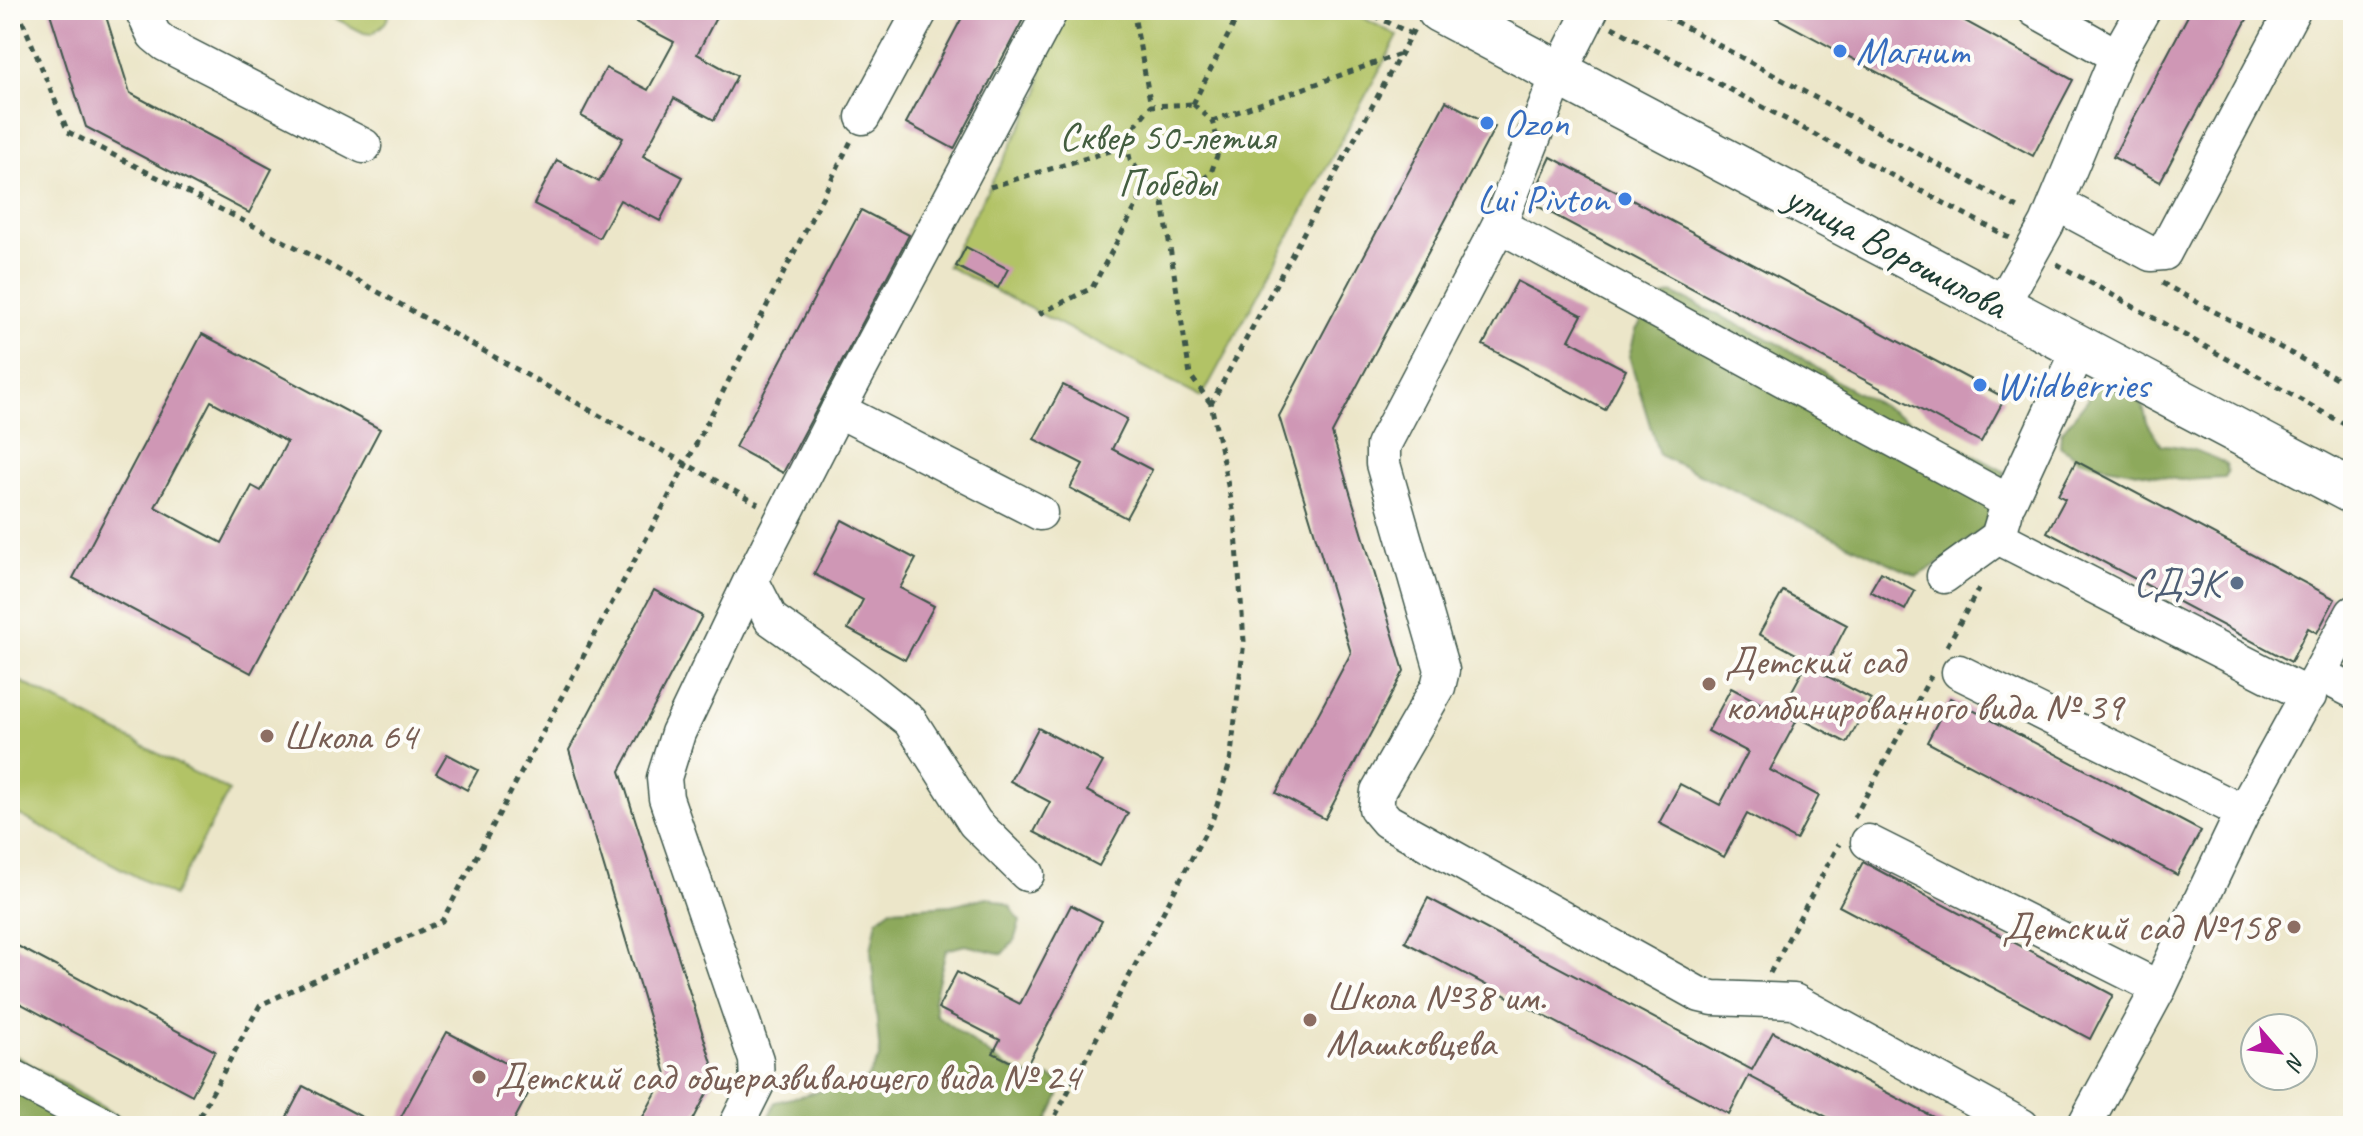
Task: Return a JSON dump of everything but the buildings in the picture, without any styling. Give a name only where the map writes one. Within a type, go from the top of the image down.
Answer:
[{"type":"main road","name":"улица Ворошилова","points":[[1423,22],[1559,73],[2353,492]]},
{"type":"lane","points":[[142,10],[154,35],[165,44],[364,146]]},
{"type":"lane","points":[[863,117],[921,10]]},
{"type":"lane","points":[[736,1126],[757,1084],[756,1060],[664,788],[664,778],[678,733],[751,580],[1051,10]]},
{"type":"lane","points":[[2035,10],[2117,56]]},
{"type":"lane","points":[[2001,306],[2045,225],[2117,56],[2143,10]]},
{"type":"lane","points":[[2045,225],[2151,254],[2164,253],[2293,10]]},
{"type":"lane","points":[[1590,13],[1559,73],[1499,225],[1383,446],[1383,464],[1442,670],[1438,687],[1378,791],[1376,808],[1387,821],[1700,995],[1786,1000],[1802,1004],[2022,1126]]},
{"type":"lane","points":[[1499,225],[2009,502]]},
{"type":"lane","points":[[1944,576],[2001,539],[2009,502],[2080,348]]},
{"type":"lane","points":[[838,410],[1040,513]]},
{"type":"lane","points":[[2001,539],[2314,685],[2353,691]]},
{"type":"lane","points":[[751,580],[771,619],[910,721],[975,823],[1027,874]]},
{"type":"lane","points":[[2084,1126],[2159,988],[2243,812],[2353,613]]},
{"type":"lane","points":[[1947,664],[2243,812]]},
{"type":"lane","points":[[1856,831],[2159,988]]},
{"type":"lane","points":[[10,1075],[107,1126]]},
{"type":"path","points":[[18,10],[68,132],[319,259],[783,518]]},
{"type":"path","points":[[1133,10],[1151,106]]},
{"type":"path","points":[[1193,104],[1241,10]]},
{"type":"path","points":[[1211,404],[1401,54],[1423,22],[1364,10]]},
{"type":"path","points":[[1654,10],[2045,225],[2353,429]]},
{"type":"path","points":[[1590,13],[2045,225]]},
{"type":"path","points":[[1212,121],[1401,54]]},
{"type":"path","points":[[1193,104],[1212,121],[1220,147],[1211,173],[1189,190],[1161,190],[1148,184],[1130,159],[1127,146],[1132,129],[1151,106],[1193,104]]},
{"type":"path","points":[[194,1126],[260,1005],[442,921],[686,464],[863,117]]},
{"type":"path","points":[[950,200],[1127,146]]},
{"type":"path","points":[[1039,314],[1092,288],[1148,184]]},
{"type":"path","points":[[1050,1126],[1213,818],[1230,763],[1244,641],[1235,519],[1211,404],[1190,375],[1161,190]]},
{"type":"path","points":[[2150,277],[2353,387]]},
{"type":"path","points":[[1755,999],[1856,831],[1947,664],[2001,539]]},
{"type":"green space","points":[[319,10],[392,10],[385,23],[372,34]]},
{"type":"green space","name":"Сквер 50-летия Победы","points":[[1061,10],[1348,10],[1398,36],[1202,397],[947,266],[1039,93],[1045,40]]},
{"type":"green space","points":[[1672,293],[1784,346],[1841,384],[2005,472],[1988,524],[1944,560],[1917,576],[1659,455],[1629,356],[1636,330],[1645,316],[1662,297]]},
{"type":"green space","points":[[2100,365],[2143,406],[2147,422],[2161,445],[2187,448],[2226,464],[2228,472],[2225,478],[2180,480],[2100,465],[2078,459],[2060,446],[2061,433],[2088,399]]},
{"type":"green space","points":[[10,676],[229,791],[173,896],[10,810]]},
{"type":"green space","points":[[988,897],[1010,906],[1020,921],[1014,941],[1003,954],[965,945],[946,950],[934,999],[936,1015],[1005,1066],[1031,1077],[1050,1077],[1058,1081],[1059,1096],[1045,1126],[765,1126],[775,1102],[866,1080],[880,1057],[871,950],[877,920],[891,909],[951,905]]},
{"type":"green space","points":[[10,1052],[134,1126],[10,1126]]},
{"type":"place","name":"Магнит","points":[[1840,51]]},
{"type":"place","name":"Ozon","points":[[1487,123]]},
{"type":"place","name":"Lui Pivton","points":[[1625,199]]},
{"type":"place","name":"Wildberries","points":[[1980,385]]},
{"type":"place","name":"СДЭК","points":[[2237,583]]},
{"type":"place","name":"Детский сад комбинированного вида № 39","points":[[1709,684]]},
{"type":"place","name":"Школа 64","points":[[267,736]]},
{"type":"place","name":"Детский сад №158","points":[[2294,927]]},
{"type":"place","name":"Школа №38 им. Машковцева","points":[[1310,1020]]},
{"type":"place","name":"Детский сад общеразвивающего вида № 24","points":[[479,1077]]}]
